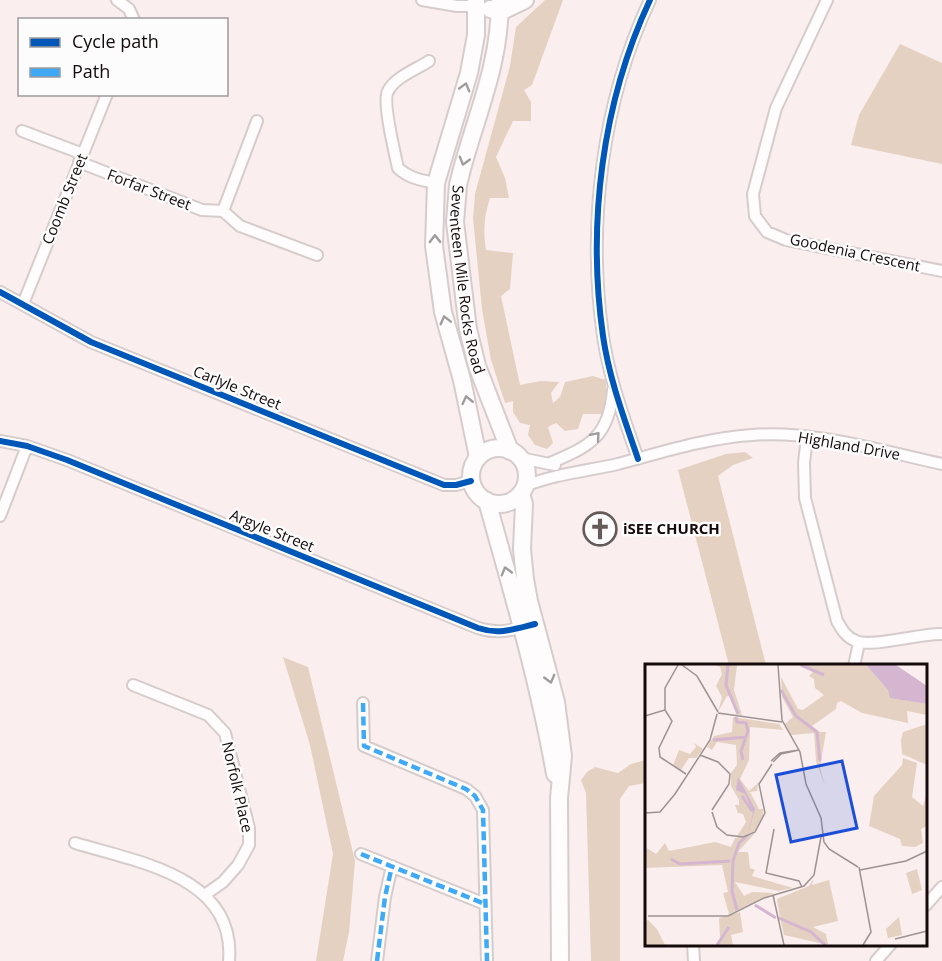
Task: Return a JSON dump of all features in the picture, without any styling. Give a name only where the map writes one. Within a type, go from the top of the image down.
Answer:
[{"type":"main road","points":[[479,2],[500,6],[525,0]]},
{"type":"main road","name":"Seventeen Mile Rocks Road","points":[[478,457],[465,391],[440,294],[434,246],[436,183],[470,73],[479,2]]},
{"type":"main road","name":"Seventeen Mile Rocks Road","points":[[500,6],[499,33],[492,70],[458,185],[455,222],[471,345],[515,454]]},
{"type":"main road","points":[[523,490],[514,500],[505,503],[496,504],[487,501],[475,491],[471,481],[473,465],[478,457],[493,449],[515,454],[526,471],[523,490],[522,549],[528,625],[559,798],[560,961]]},
{"type":"main road","points":[[487,501],[528,625]]},
{"type":"street","points":[[117,0],[129,9],[133,18]]},
{"type":"street","points":[[422,0],[457,6],[479,2]]},
{"type":"street","points":[[638,459],[614,386],[603,335],[597,252],[602,165],[616,93],[640,20],[650,0]]},
{"type":"street","name":"Goodenia Crescent","points":[[827,0],[776,108],[753,194],[755,216],[767,232],[786,240],[942,271]]},
{"type":"street","name":"Seventeen Mile Rocks Road","points":[[429,61],[395,82],[387,92],[386,104],[398,168],[406,176],[436,183]]},
{"type":"street","name":"Coomb Street","points":[[22,304],[106,96]]},
{"type":"street","points":[[223,211],[257,121]]},
{"type":"street","name":"Forfar Street","points":[[22,131],[202,210],[223,211],[240,226],[317,255]]},
{"type":"street","name":"Carlyle Street","points":[[0,292],[91,342],[444,485],[471,481]]},
{"type":"street","points":[[550,463],[575,453],[592,442],[605,425],[611,408],[614,386]]},
{"type":"street","name":"Highland Drive","points":[[523,490],[578,471],[638,459],[703,441],[754,434],[834,440],[942,464]]},
{"type":"street","points":[[807,437],[804,463],[805,498],[837,621],[845,635],[858,643],[942,634]]},
{"type":"street","name":"Argyle Street","points":[[0,441],[27,446],[67,460],[478,628],[490,632],[502,632],[528,625]]},
{"type":"street","points":[[0,516],[27,446]]},
{"type":"street","name":"Highland Drive","points":[[515,454],[578,471]]},
{"type":"street","points":[[854,664],[858,643]]},
{"type":"street","name":"Norfolk Place","points":[[133,685],[208,715],[225,733],[249,828],[249,845],[238,865],[222,882],[206,894]]},
{"type":"street","points":[[363,703],[364,746],[466,789],[475,796],[483,810],[487,961]]},
{"type":"street","points":[[75,843],[171,873],[206,894],[226,930],[229,961]]},
{"type":"street","points":[[361,854],[485,904]]},
{"type":"street","points":[[377,961],[385,897],[392,866]]},
{"type":"street","points":[[927,904],[942,887]]},
{"type":"street","points":[[693,946],[694,961]]},
{"type":"street","points":[[876,961],[890,946]]},
{"type":"shaded area","points":[[545,0],[563,0],[532,85],[524,90],[531,102],[531,121],[513,121],[496,157],[505,178],[509,198],[490,198],[484,230],[486,250],[513,253],[510,289],[501,296],[520,385],[541,381],[559,382],[551,393],[553,403],[560,397],[565,382],[593,376],[606,380],[603,414],[583,414],[578,429],[565,431],[556,423],[548,427],[553,443],[547,449],[535,445],[528,435],[530,425],[520,423],[513,412],[513,401],[505,403],[491,360],[482,309],[473,218],[475,194],[510,66],[516,27]]},
{"type":"shaded area","points":[[900,44],[942,63],[942,164],[851,145],[859,115]]},
{"type":"shaded area","points":[[745,452],[753,458],[733,465],[718,476],[766,664],[729,664],[678,470],[726,454]]},
{"type":"shaded area","points":[[283,657],[308,667],[355,861],[349,932],[343,961],[316,961],[333,854],[310,745]]},
{"type":"shaded area","points":[[645,760],[645,783],[629,786],[620,799],[620,961],[591,961],[586,793],[581,780],[595,767],[618,773],[631,764]]},
{"type":"marked path","points":[[363,703],[364,746],[466,789],[475,796],[483,810],[487,961]]},
{"type":"marked path","points":[[361,854],[485,904]]},
{"type":"marked path","points":[[377,961],[385,897],[392,866]]},
{"type":"cycle path","points":[[638,459],[609,367],[603,336],[598,294],[598,207],[602,164],[620,80],[650,0]]},
{"type":"cycle path","points":[[0,292],[91,342],[444,485],[471,481]]},
{"type":"cycle path","points":[[0,441],[27,446],[67,460],[478,628],[500,631],[535,624]]},
{"type":"place","name":"iSEE CHURCH","points":[[600,529]]}]
